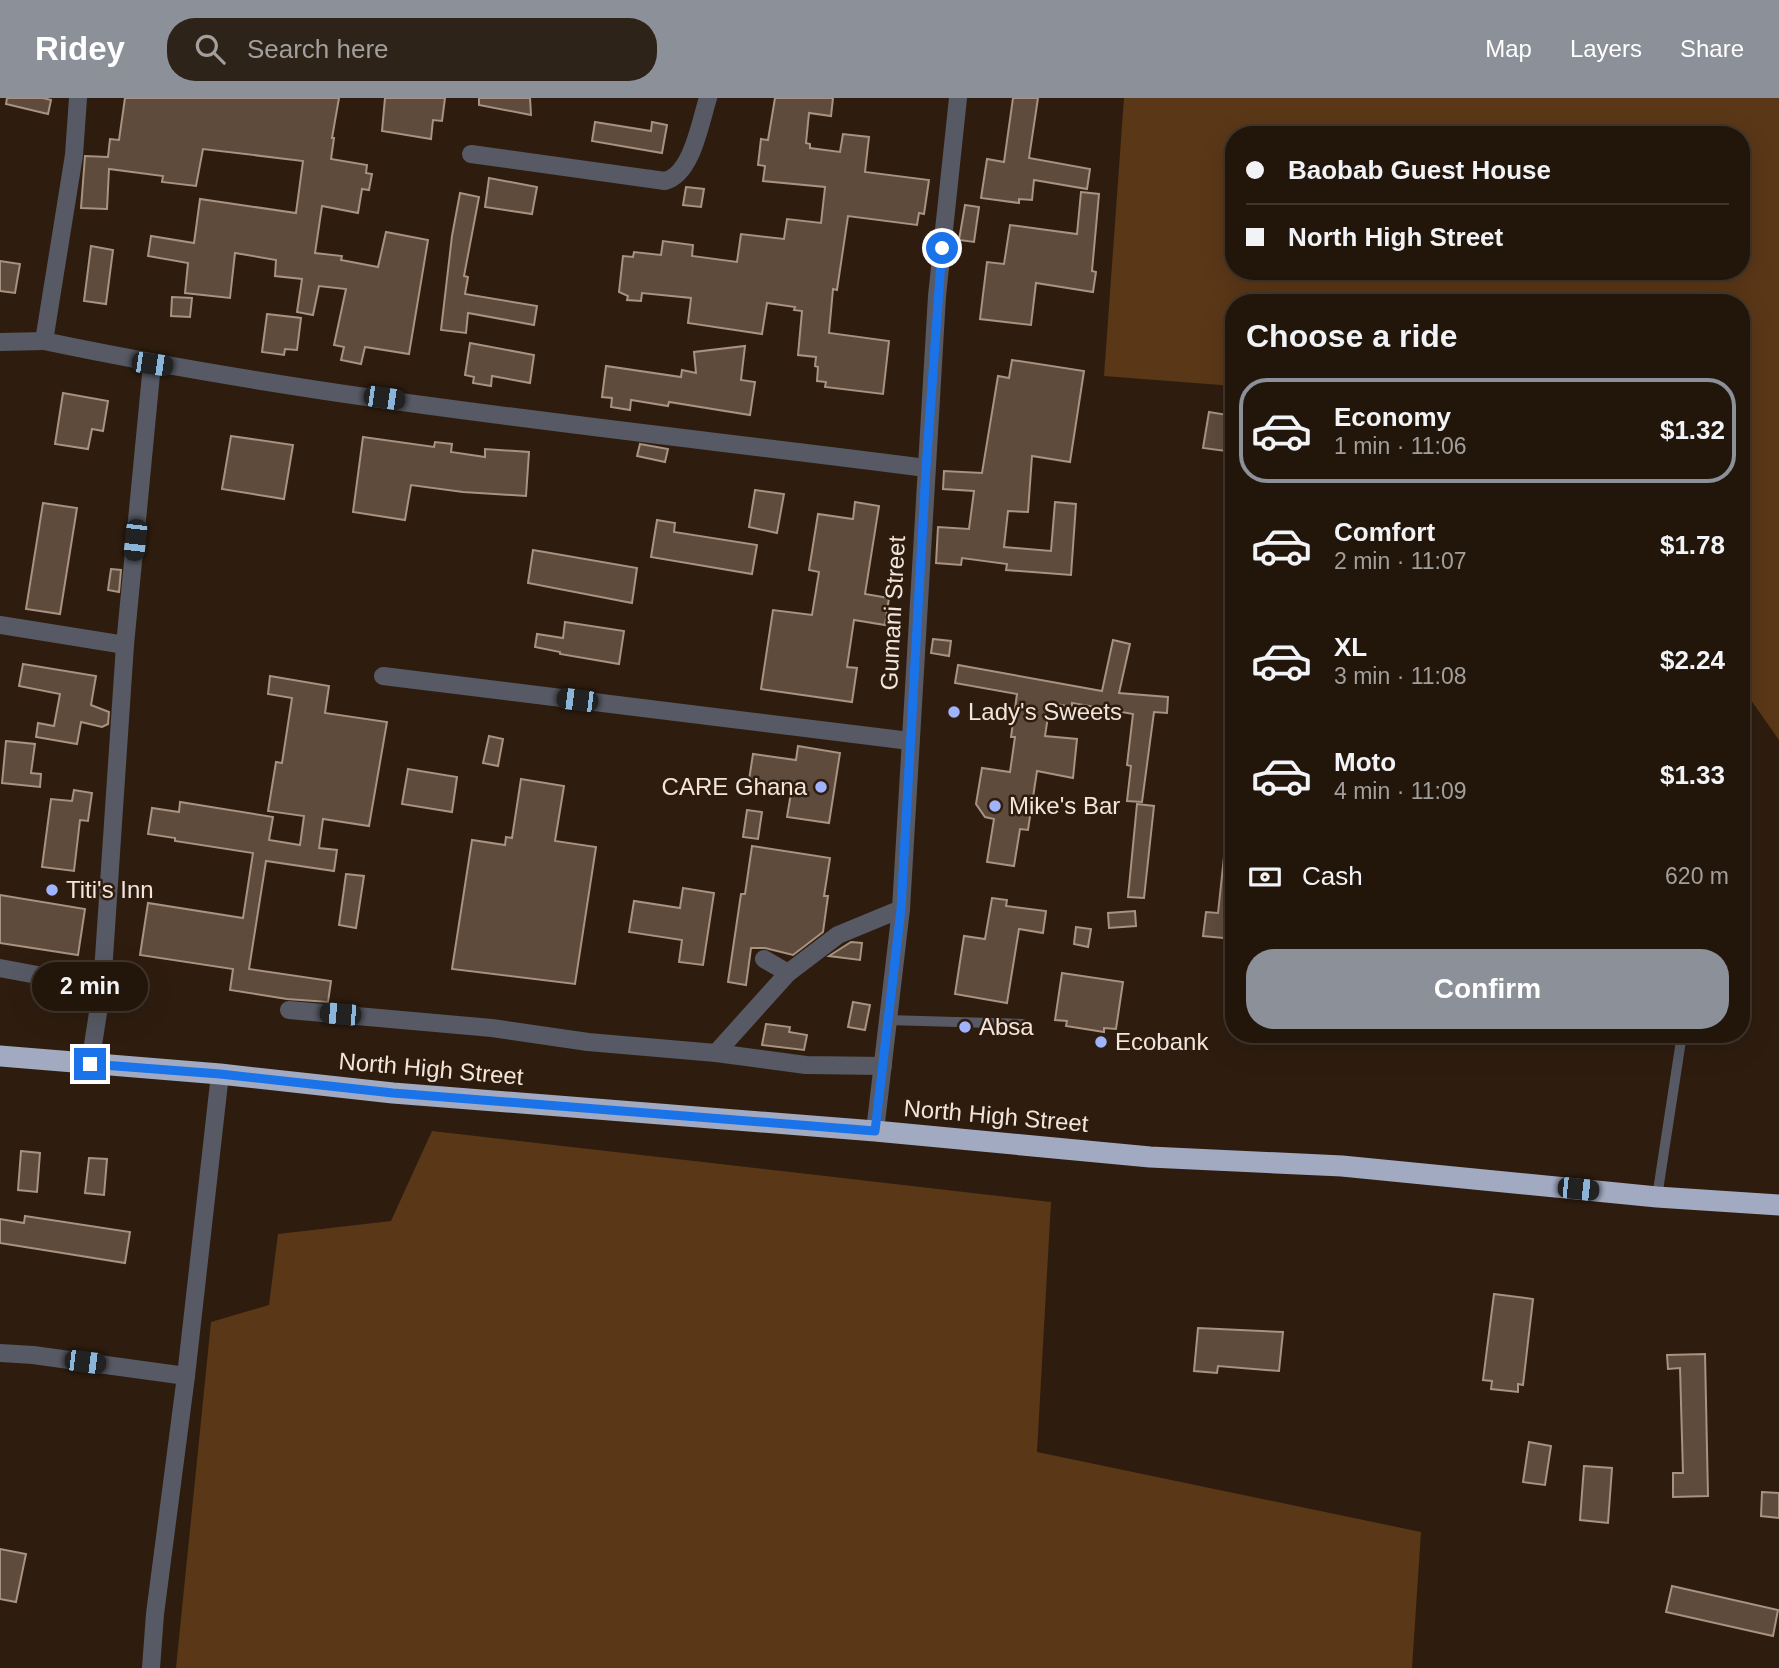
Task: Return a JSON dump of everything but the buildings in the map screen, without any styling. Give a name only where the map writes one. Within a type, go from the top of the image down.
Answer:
[{"type":"highway","name":"North High Street","points":[[0,1056],[220,1074],[393,1093],[875,1131],[1150,1157],[1342,1166],[1657,1197],[1779,1205]]},
{"type":"street","points":[[44,341],[74,155],[78,98]]},
{"type":"street","points":[[471,154],[665,181],[675,178],[685,168],[708,98]]},
{"type":"street","name":"Gumani Street","points":[[875,1131],[901,909],[937,296],[958,98]]},
{"type":"street","points":[[0,342],[44,341],[152,364],[436,406],[926,468]]},
{"type":"street","points":[[90,1064],[102,987],[125,645],[152,364]]},
{"type":"street","points":[[0,625],[125,645]]},
{"type":"street","points":[[383,676],[910,741]]},
{"type":"street","points":[[716,1053],[788,973],[838,935],[901,909]]},
{"type":"street","points":[[764,959],[788,973]]},
{"type":"street","points":[[0,968],[102,987]]},
{"type":"street","points":[[289,1010],[492,1028],[588,1042],[716,1053],[806,1065],[883,1066]]},
{"type":"street","points":[[151,1668],[220,1074]]},
{"type":"street","points":[[0,1353],[186,1376]]},
{"type":"lane","points":[[887,1020],[1023,1024]]},
{"type":"lane","points":[[1657,1197],[1681,1043]]},
{"type":"shaded area","points":[[1124,98],[1779,98],[1779,740],[1750,699],[1750,294],[1225,294],[1225,385],[1104,376]]},
{"type":"shaded area","points":[[432,1131],[1051,1202],[1037,1452],[1421,1532],[1412,1668],[176,1668],[211,1322],[269,1305],[278,1234],[391,1221]]},
{"type":"place","name":"Lady's Sweets","points":[[954,712]]},
{"type":"place","name":"CARE Ghana","points":[[821,787]]},
{"type":"place","name":"Mike's Bar","points":[[995,806]]},
{"type":"place","name":"Titi's Inn","points":[[52,890]]},
{"type":"place","name":"Absa","points":[[965,1027]]},
{"type":"place","name":"Ecobank","points":[[1101,1042]]},
{"type":"route","points":[[90,1064],[220,1074],[393,1093],[875,1131],[901,909],[926,468],[942,248]]}]
